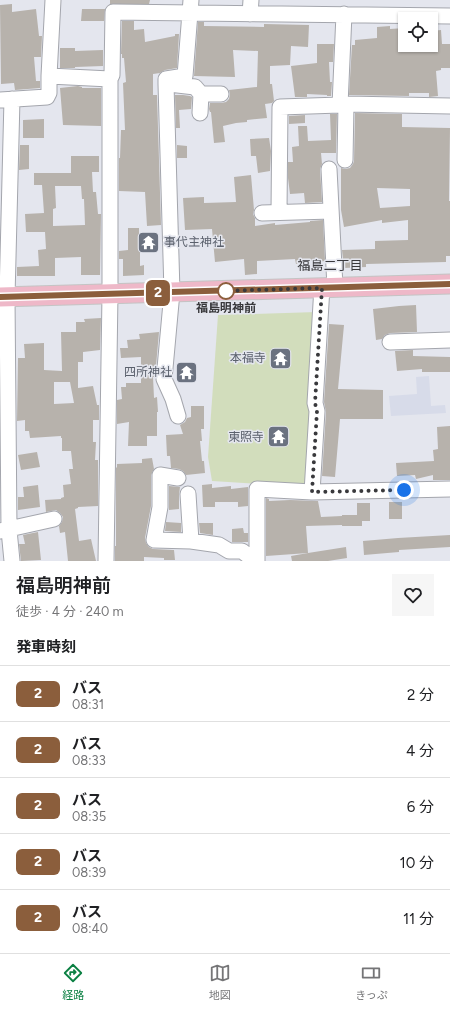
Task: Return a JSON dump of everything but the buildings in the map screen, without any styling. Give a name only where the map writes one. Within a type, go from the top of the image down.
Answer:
[{"type":"main road","points":[[3,297],[450,284]]},
{"type":"street","points":[[12,561],[4,530],[3,297],[6,99],[47,97],[49,92],[53,0]]},
{"type":"street","points":[[106,561],[110,294],[110,79],[112,75],[113,6],[250,7],[344,14],[450,16]]},
{"type":"street","points":[[178,416],[173,399],[164,379],[172,292],[166,79],[185,76],[190,7]]},
{"type":"street","points":[[344,14],[343,104],[345,160]]},
{"type":"street","points":[[49,76],[110,79]]},
{"type":"street","points":[[166,84],[194,87],[201,94],[221,94]]},
{"type":"street","points":[[200,113],[201,94]]},
{"type":"street","points":[[279,212],[280,106],[343,104],[450,106]]},
{"type":"street","points":[[312,492],[317,411],[315,403],[329,287],[331,211],[329,169]]},
{"type":"street","points":[[262,213],[331,211]]},
{"type":"street","points":[[390,342],[450,340]]},
{"type":"street","points":[[178,478],[160,475],[160,507],[154,540],[191,541],[219,545],[229,551],[242,551],[256,561]]},
{"type":"street","points":[[256,561],[257,489],[312,492],[450,489]]},
{"type":"street","points":[[188,494],[191,541]]},
{"type":"street","points":[[4,530],[54,519]]},
{"type":"shaded area","points":[[429,376],[431,406],[445,405],[446,413],[391,416],[389,396],[417,394],[416,377]]},
{"type":"green space","points":[[317,312],[308,487],[212,481],[208,457],[218,315]]},
{"type":"bus line","name":"2","points":[[0,297],[450,284]]},
{"type":"place","name":"事代主神社","points":[[148,242]]},
{"type":"place","name":"福島明神前","points":[[226,291]]},
{"type":"place","name":"本福寺","points":[[281,358]]},
{"type":"place","name":"四所神社","points":[[187,372]]},
{"type":"place","name":"東照寺","points":[[279,437]]},
{"type":"district","name":"福島二丁目","points":[[330,265]]},
{"type":"route","points":[[226,291],[221,291],[322,288],[315,403],[317,411],[312,492],[404,490]]}]
